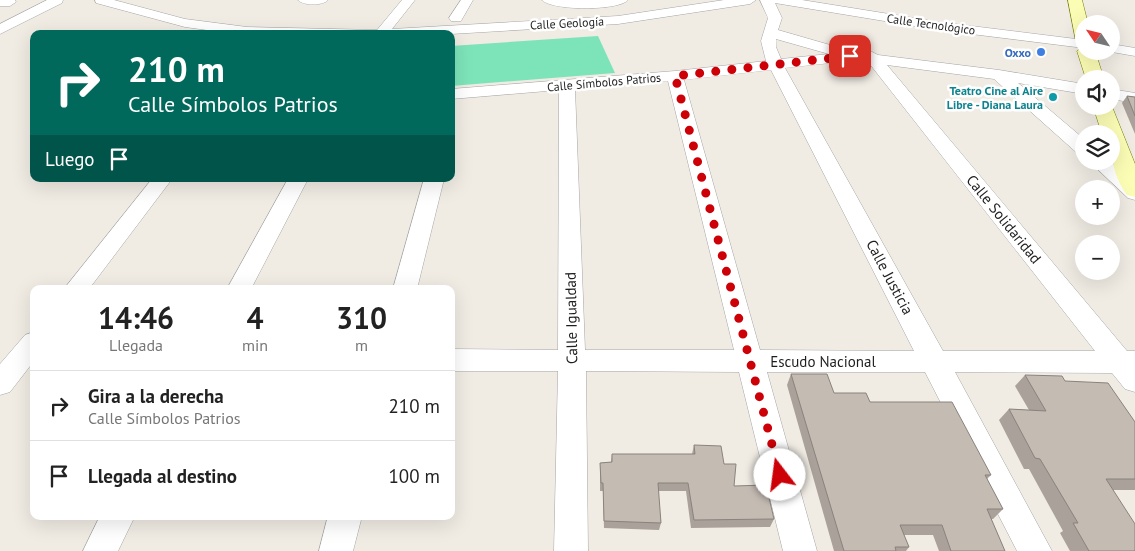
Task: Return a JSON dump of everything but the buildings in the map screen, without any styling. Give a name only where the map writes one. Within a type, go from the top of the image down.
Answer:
[{"type":"street","points":[[0,30],[57,0]]},
{"type":"street","points":[[101,0],[160,17],[239,30]]},
{"type":"street","points":[[304,0],[322,0]]},
{"type":"street","points":[[385,30],[410,0]]},
{"type":"street","points":[[456,18],[467,0]]},
{"type":"street","points":[[548,0],[584,5],[622,0]]},
{"type":"street","name":"Calle Geología","points":[[449,30],[618,20],[750,0]]},
{"type":"street","name":"Calle Justicia","points":[[766,0],[775,11],[776,20],[768,42],[776,65],[1035,551]]},
{"type":"street","name":"Calle Tecnológico","points":[[778,0],[939,26],[1075,42]]},
{"type":"street","points":[[1075,0],[1078,15]]},
{"type":"street","points":[[771,33],[850,56]]},
{"type":"street","points":[[1120,50],[1135,52]]},
{"type":"street","name":"Calle Símbolos Patrios","points":[[455,99],[567,85],[675,76],[850,56],[872,57],[1075,88]]},
{"type":"street","name":"Calle Solidaridad","points":[[872,57],[1130,368]]},
{"type":"street","points":[[999,75],[1075,141]]},
{"type":"street","points":[[675,76],[800,551]]},
{"type":"street","name":"Calle Igualdad","points":[[567,85],[572,360],[571,551]]},
{"type":"street","points":[[1120,96],[1135,98]]},
{"type":"street","points":[[1106,115],[1135,192]]},
{"type":"street","points":[[1109,170],[1135,192]]},
{"type":"street","points":[[79,285],[160,182]]},
{"type":"street","points":[[241,285],[296,182]]},
{"type":"street","points":[[406,285],[433,182]]},
{"type":"street","points":[[0,384],[29,353]]},
{"type":"street","name":"Escudo Nacional","points":[[455,360],[935,361],[1130,368]]},
{"type":"street","points":[[100,551],[116,520]]},
{"type":"street","points":[[336,551],[344,520]]},
{"type":"green space","points":[[598,36],[615,73],[455,86],[455,46]]},
{"type":"place","name":"Oxxo","points":[[1041,52]]},
{"type":"place","name":"Teatro Cine al Aire Libre - Diana Laura","points":[[1053,97]]},
{"type":"route","points":[[780,475],[675,76],[850,56]]}]
